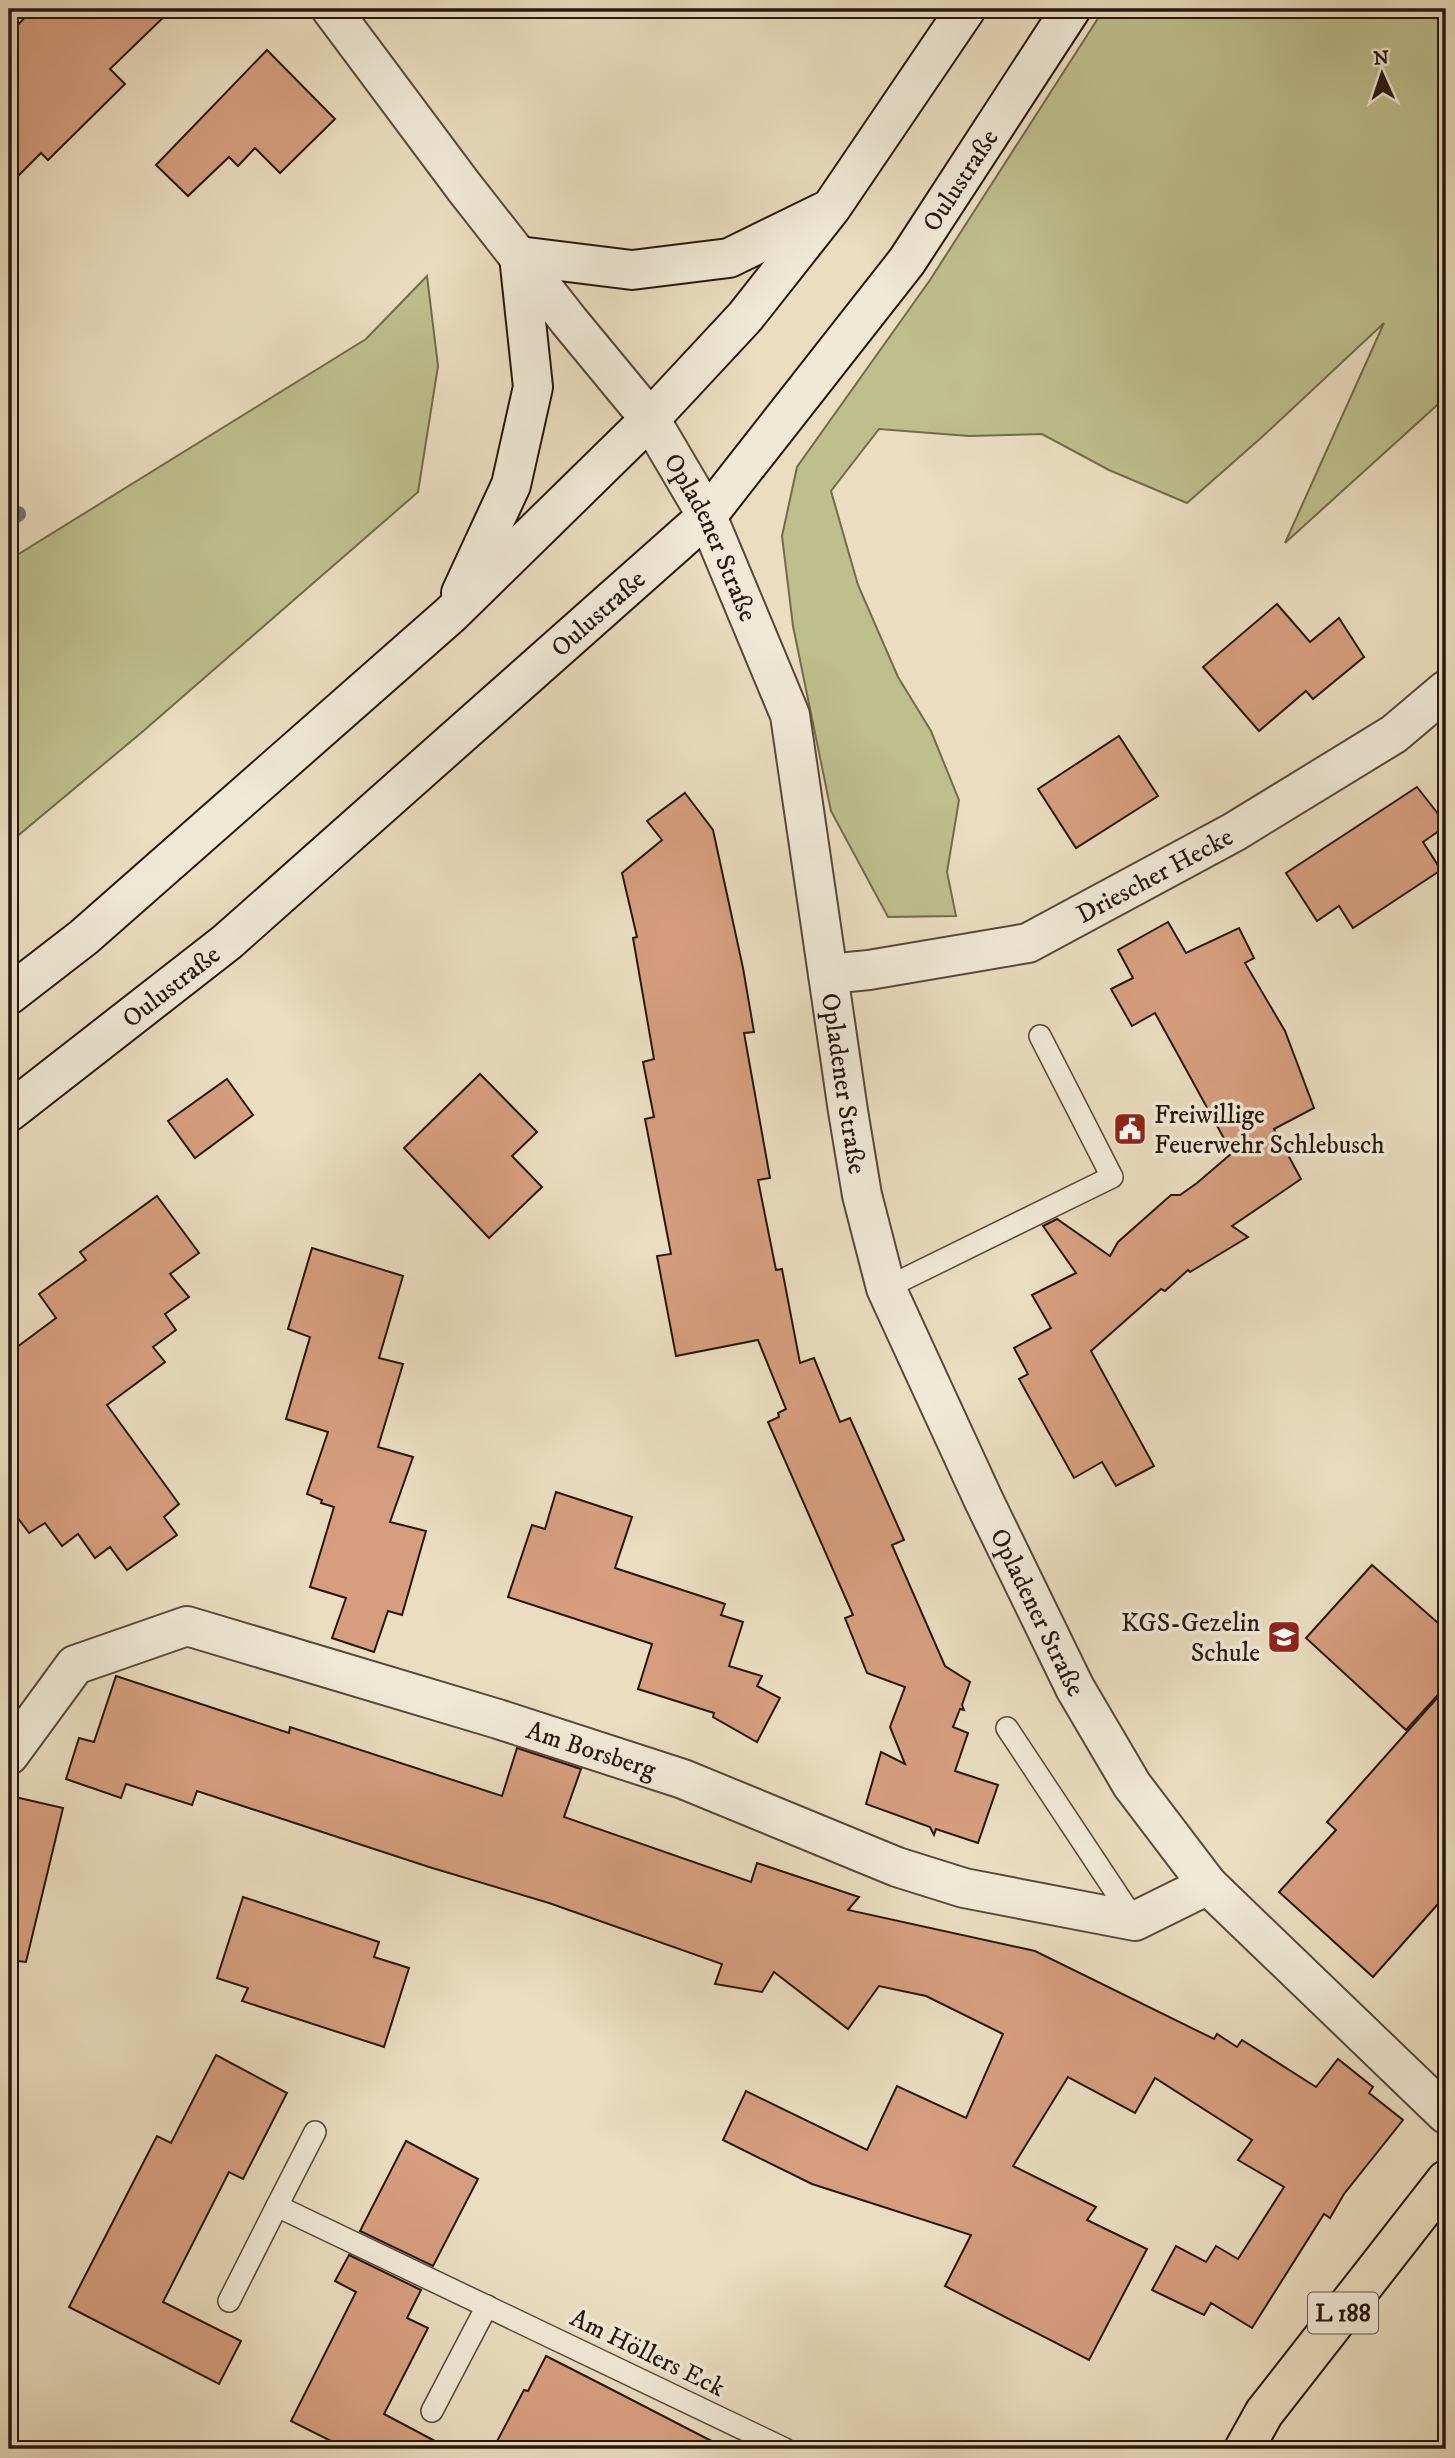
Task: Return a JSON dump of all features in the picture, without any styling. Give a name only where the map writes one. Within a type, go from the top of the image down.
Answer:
[{"type":"main road","name":"L 188","points":[[1244,2449],[1264,2413],[1446,2180]]},
{"type":"street","name":"Opladener Straße","points":[[331,9],[464,187],[650,419],[707,516],[790,715],[862,1195],[886,1288],[984,1501],[1075,1688],[1132,1786],[1208,1885],[1446,2114]]},
{"type":"street","points":[[9,995],[84,937],[451,614],[650,419],[745,317],[831,208],[966,9]]},
{"type":"street","name":"Oulustraße","points":[[9,1112],[227,942],[707,516],[907,261],[1071,9]]},
{"type":"street","points":[[451,614],[511,485],[533,387],[519,256],[632,270],[729,258],[831,208]]},
{"type":"street","name":"Driescher Hecke","points":[[828,974],[869,970],[1028,943],[1234,832],[1394,734],[1446,690]]},
{"type":"street","name":"Am Borsberg","points":[[9,1755],[75,1665],[187,1626],[498,1719],[683,1779],[897,1867],[964,1888],[1135,1921]]},
{"type":"street","points":[[1135,1921],[1208,1885]]},
{"type":"lane","points":[[886,1288],[1112,1177],[1040,1036]]},
{"type":"lane","points":[[1007,1728],[1135,1921]]},
{"type":"lane","points":[[229,2301],[315,2132]]},
{"type":"lane","name":"Am Höllers Eck","points":[[277,2206],[785,2449]]},
{"type":"lane","points":[[432,2410],[487,2306]]},
{"type":"shaded area","points":[[1104,9],[1446,9],[1446,397],[1285,543],[1384,323],[1187,503],[1109,470],[1042,434],[969,436],[879,429],[831,491],[858,585],[898,677],[931,731],[959,800],[947,872],[956,916],[888,917],[831,811],[793,626],[782,536],[797,467],[930,280]]},
{"type":"shaded area","points":[[427,276],[438,366],[418,492],[141,733],[9,843],[9,560],[366,339]]},
{"type":"building","points":[[33,9],[172,9],[110,69],[125,84],[48,160],[41,153],[9,185],[9,34]]},
{"type":"building","points":[[267,50],[335,119],[280,173],[255,148],[238,166],[229,157],[188,196],[156,165]]},
{"type":"building","points":[[1277,604],[1310,642],[1339,618],[1364,657],[1313,699],[1306,691],[1259,731],[1203,667]]},
{"type":"building","points":[[1119,736],[1158,796],[1076,848],[1038,789]]},
{"type":"building","points":[[1417,787],[1446,824],[1423,842],[1441,870],[1353,928],[1339,906],[1317,921],[1286,873]]},
{"type":"building","points":[[685,793],[713,830],[743,968],[754,1032],[744,1033],[770,1178],[758,1180],[776,1270],[782,1269],[800,1363],[814,1358],[840,1422],[850,1418],[904,1540],[892,1545],[945,1666],[970,1682],[962,1705],[964,1710],[960,1709],[953,1727],[968,1733],[955,1771],[998,1785],[978,1843],[936,1829],[934,1835],[930,1827],[866,1804],[881,1752],[905,1764],[890,1727],[905,1687],[867,1673],[845,1618],[853,1615],[768,1422],[779,1417],[778,1413],[786,1409],[758,1340],[676,1356],[657,1256],[671,1254],[645,1119],[654,1117],[643,1062],[654,1059],[633,938],[637,937],[622,873],[662,840],[647,821]]},
{"type":"building","points":[[1168,922],[1186,953],[1239,928],[1254,958],[1245,963],[1285,1031],[1314,1108],[1274,1129],[1301,1179],[1232,1226],[1248,1237],[1190,1272],[1188,1270],[1165,1291],[1161,1289],[1091,1351],[1154,1466],[1116,1486],[1102,1462],[1074,1478],[1019,1379],[1028,1374],[1014,1348],[1051,1328],[1032,1295],[1076,1273],[1043,1226],[1057,1219],[1110,1256],[1118,1242],[1171,1195],[1180,1195],[1232,1153],[1155,1013],[1132,1026],[1111,989],[1133,978],[1118,950]]},
{"type":"building","points":[[480,1074],[537,1132],[512,1156],[542,1187],[489,1238],[404,1148]]},
{"type":"building","points":[[227,1079],[253,1115],[195,1158],[168,1121]]},
{"type":"building","points":[[157,1196],[199,1253],[170,1274],[189,1297],[165,1314],[176,1330],[153,1347],[165,1362],[107,1405],[179,1504],[164,1517],[177,1535],[127,1570],[110,1547],[95,1558],[78,1534],[62,1546],[45,1523],[29,1533],[9,1506],[9,1353],[56,1318],[39,1294],[86,1260],[80,1252]]},
{"type":"building","points":[[312,1248],[403,1276],[379,1358],[403,1364],[378,1447],[413,1457],[390,1522],[426,1531],[402,1615],[388,1611],[374,1652],[332,1638],[346,1598],[310,1587],[334,1507],[307,1494],[328,1432],[286,1419],[310,1337],[288,1329]]},
{"type":"building","points":[[556,1492],[632,1517],[615,1568],[725,1604],[721,1615],[743,1622],[729,1666],[762,1676],[757,1686],[780,1698],[757,1742],[713,1717],[714,1713],[638,1689],[652,1644],[508,1597],[532,1525],[545,1529]]},
{"type":"building","points":[[1372,1565],[1446,1630],[1446,1686],[1406,1730],[1306,1638]]},
{"type":"building","points":[[116,1676],[289,1733],[290,1727],[502,1796],[517,1748],[581,1769],[564,1817],[751,1882],[757,1863],[859,1897],[848,1910],[1035,1951],[1214,2039],[1217,2034],[1237,2047],[1242,2040],[1316,2087],[1338,2059],[1373,2087],[1369,2093],[1403,2120],[1344,2194],[1330,2218],[1324,2214],[1252,2328],[1211,2303],[1204,2315],[1152,2290],[1176,2246],[1206,2262],[1216,2246],[1238,2259],[1284,2187],[1238,2160],[1252,2140],[1155,2078],[1135,2113],[1068,2077],[1013,2166],[1096,2207],[1087,2220],[1147,2249],[1089,2360],[945,2286],[971,2235],[812,2184],[723,2140],[746,2091],[867,2150],[897,2086],[966,2118],[1003,2034],[926,1996],[879,1986],[848,2029],[774,1972],[762,1992],[715,1984],[722,1964],[549,1903],[197,1791],[192,1805],[126,1784],[121,1798],[66,1779],[79,1738],[94,1742]]},
{"type":"building","points":[[1446,1688],[1446,1895],[1373,1977],[1279,1892],[1336,1830],[1327,1822]]},
{"type":"building","points":[[15,1797],[63,1808],[26,1962],[9,1960],[9,1823]]},
{"type":"building","points":[[243,1897],[379,1942],[374,1957],[409,1968],[384,2047],[242,2001],[248,1988],[217,1978]]},
{"type":"building","points":[[216,2055],[287,2093],[243,2179],[229,2172],[163,2302],[241,2341],[219,2384],[69,2307],[157,2136],[171,2143]]},
{"type":"building","points":[[406,2141],[478,2179],[433,2266],[360,2231]]},
{"type":"building","points":[[349,2255],[421,2290],[407,2318],[428,2328],[384,2414],[450,2449],[347,2449],[291,2421],[356,2292],[335,2281]]},
{"type":"building","points":[[546,2356],[727,2449],[493,2449],[524,2390],[528,2391]]},
{"type":"waterway","points":[[9,519],[18,514]]},
{"type":"place","name":"Freiwillige Feuerwehr Schlebusch","points":[[1130,1129]]},
{"type":"place","name":"KGS-Gezelin Schule","points":[[1284,1637]]}]
